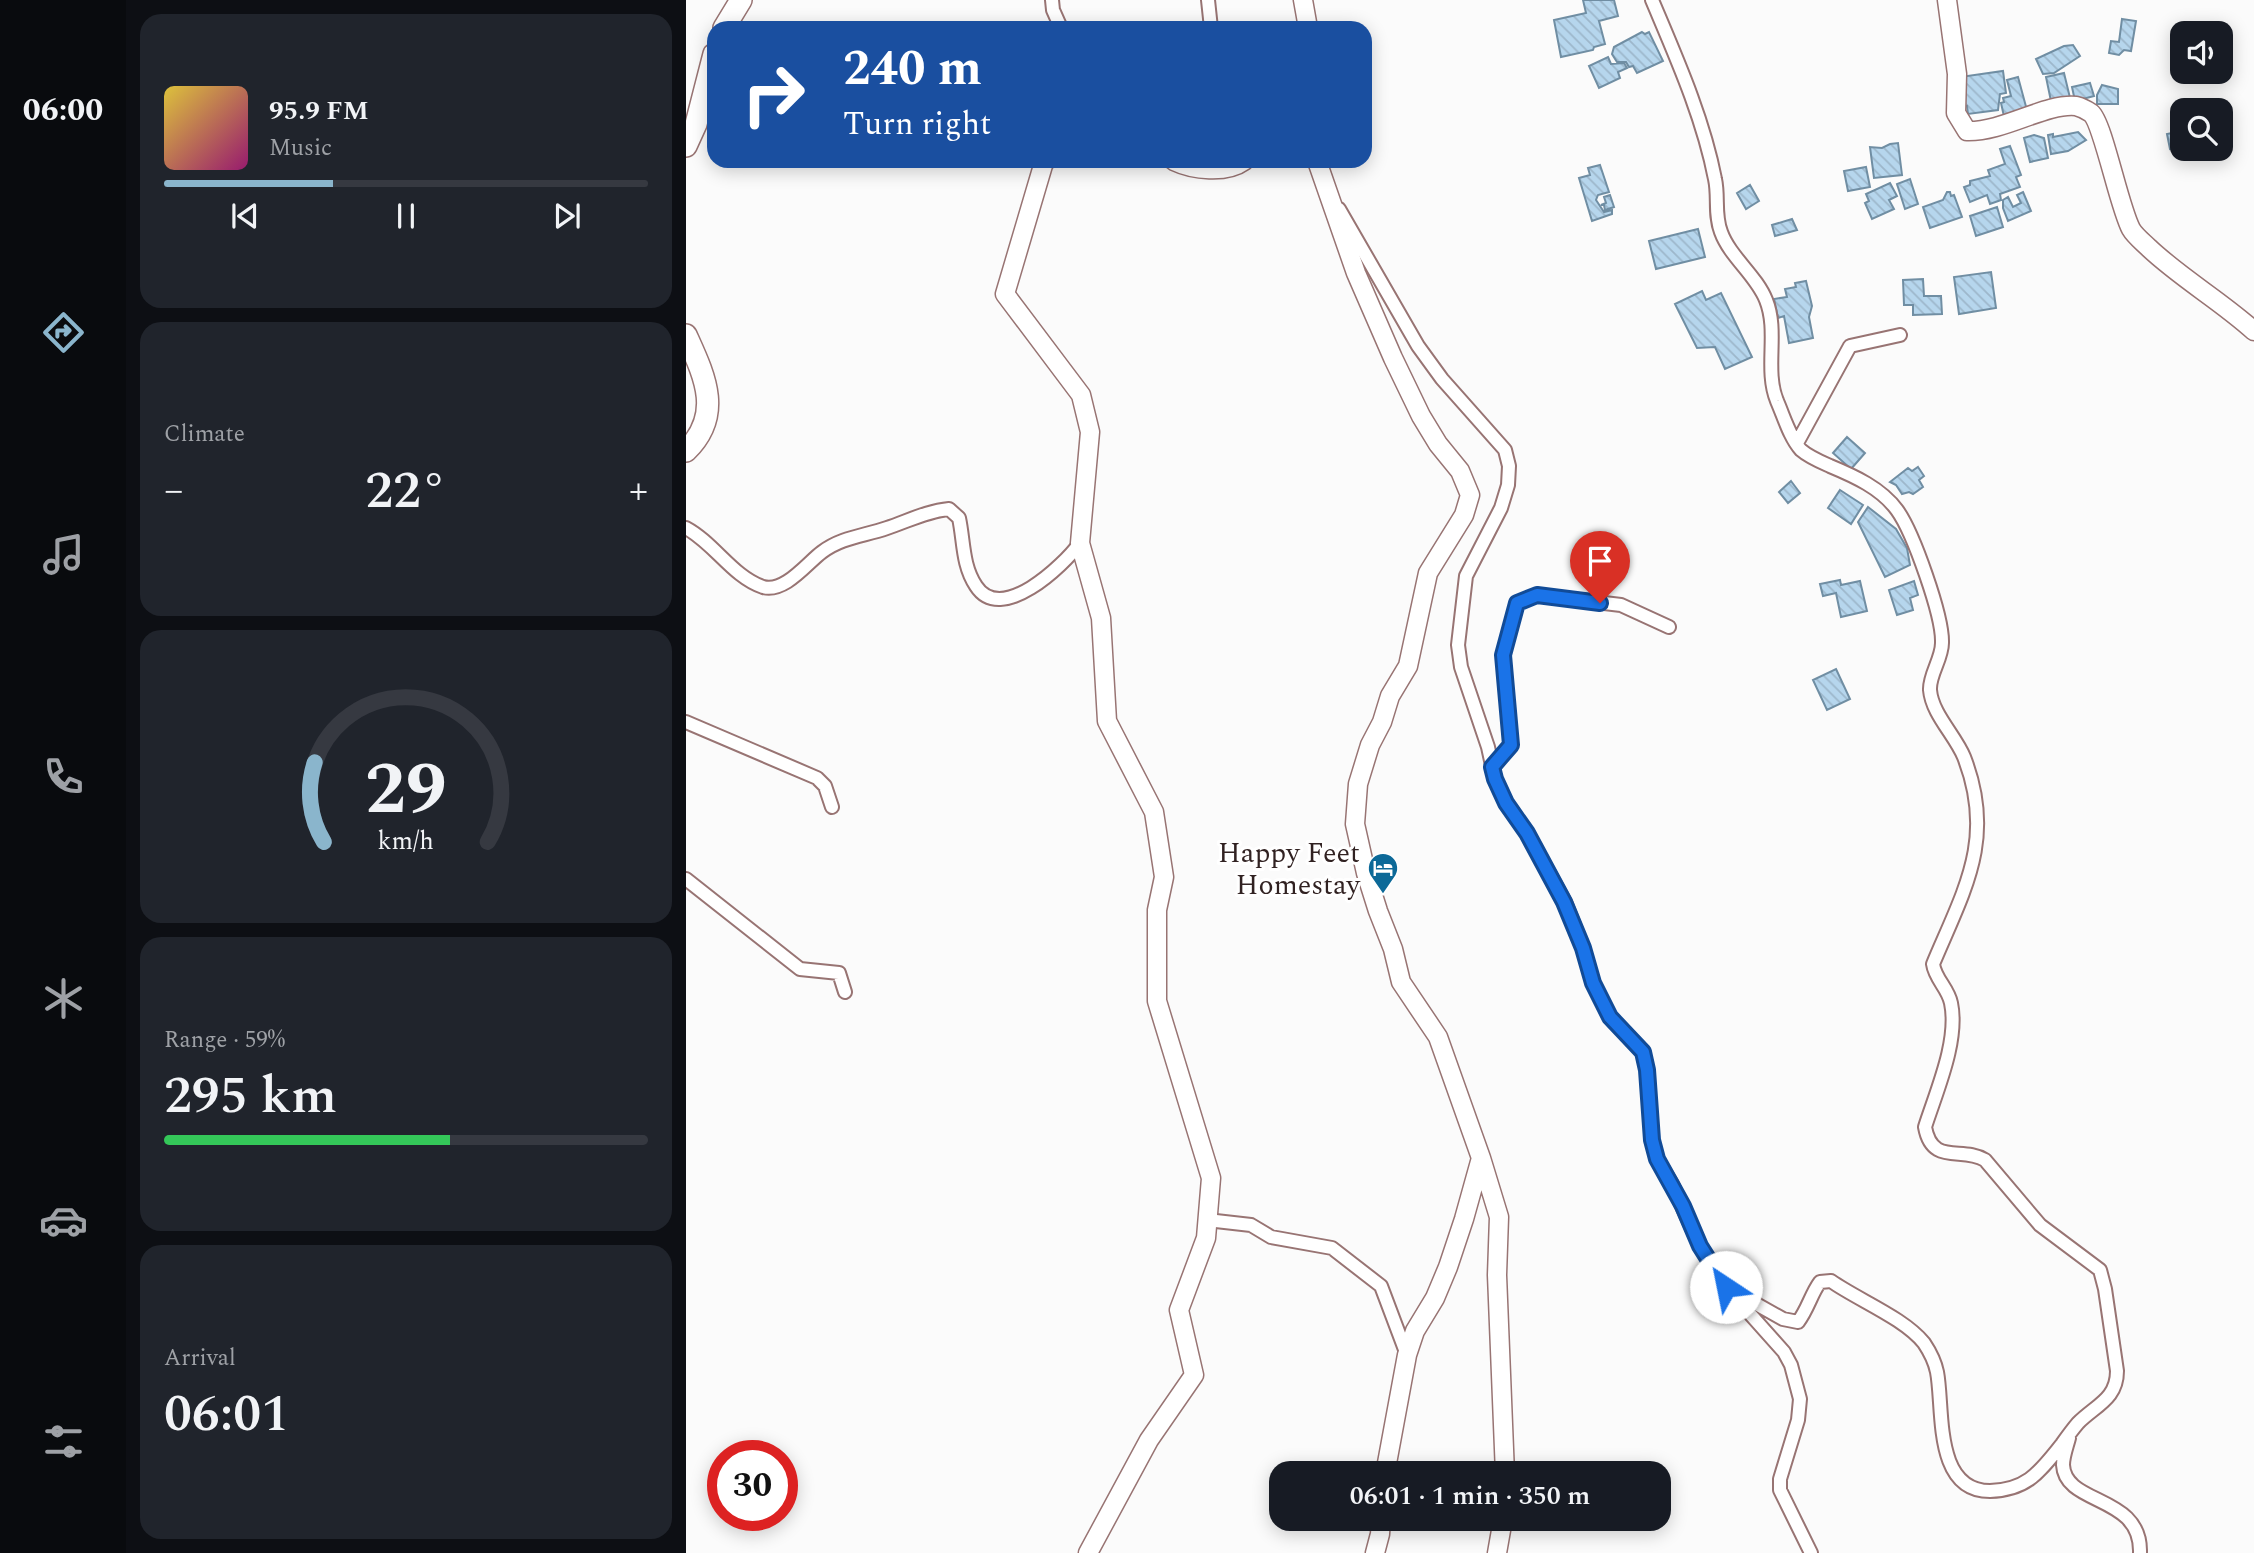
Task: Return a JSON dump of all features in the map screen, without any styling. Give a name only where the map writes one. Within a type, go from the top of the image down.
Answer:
[{"type":"main road","points":[[728,21],[741,0]]},
{"type":"main road","points":[[686,146],[696,124],[707,81]]},
{"type":"main road","points":[[686,335],[705,377],[708,396],[706,416],[700,433],[686,451]]},
{"type":"street","points":[[1052,0],[1058,21]]},
{"type":"street","points":[[1208,0],[1210,21]]},
{"type":"street","points":[[1303,0],[1307,21]]},
{"type":"street","points":[[1652,0],[1703,132],[1716,181],[1717,218],[1722,235],[1766,299],[1770,316],[1770,358],[1775,396],[1801,450],[1879,492],[1897,510],[1922,564],[1938,618],[1942,643],[1930,686],[1932,698],[1961,750],[1979,818],[1971,874],[1933,964],[1934,974],[1946,990],[1951,1004],[1952,1025],[1948,1054],[1925,1127],[1927,1140],[1939,1151],[1958,1156],[1979,1156],[1985,1160],[2040,1225],[2099,1270],[2106,1299],[2117,1384],[2110,1396],[2071,1432],[2034,1478],[2005,1490],[1986,1491],[1971,1488],[1954,1471],[1946,1451],[1937,1374],[1933,1358],[1923,1342],[1891,1317],[1831,1281],[1820,1282],[1798,1322],[1783,1319],[1726,1287]]},
{"type":"street","points":[[1947,0],[1957,74],[1956,113],[1967,131],[1983,131],[2050,110],[2077,106],[2092,114],[2101,133],[2115,187],[2132,231],[2162,260],[2254,331]]},
{"type":"street","points":[[1042,168],[1005,294],[1081,395],[1090,432],[1080,543],[1101,618],[1107,721],[1154,812],[1164,877],[1157,910],[1157,1001],[1211,1178],[1206,1238],[1179,1310],[1194,1375],[1149,1440],[1088,1553]]},
{"type":"street","points":[[1319,168],[1356,273],[1415,405],[1438,444],[1460,471],[1470,495],[1464,515],[1428,573],[1408,666],[1390,696],[1358,784],[1355,824],[1366,873],[1393,949],[1401,982],[1438,1037],[1499,1217],[1497,1275],[1504,1461]]},
{"type":"street","points":[[1323,182],[1418,346],[1442,379],[1505,450],[1508,485],[1501,508],[1466,576],[1458,645],[1461,667],[1481,724],[1495,779],[1506,803],[1527,833],[1564,902],[1583,948],[1593,983],[1610,1017],[1643,1052],[1647,1070],[1652,1140],[1657,1159],[1683,1206],[1700,1246],[1726,1287],[1784,1352],[1791,1365],[1800,1399],[1798,1420],[1780,1479],[1780,1490],[1811,1553]]},
{"type":"street","points":[[1797,443],[1850,346],[1900,335]]},
{"type":"street","points":[[686,528],[749,580],[766,588],[778,586],[794,576],[822,551],[838,542],[886,529],[936,510],[949,509],[959,518],[965,561],[976,587],[988,598],[999,600],[1046,579],[1070,558],[1080,543]]},
{"type":"street","points":[[1492,767],[1511,745],[1503,655],[1517,603],[1537,595],[1621,606],[1669,627]]},
{"type":"street","points":[[686,722],[817,778],[825,786],[832,807]]},
{"type":"street","points":[[686,880],[800,969],[839,973],[845,992]]},
{"type":"street","points":[[1387,1461],[1406,1355],[1415,1331],[1435,1298],[1448,1267],[1481,1158]]},
{"type":"street","points":[[1207,1220],[1251,1225],[1271,1237],[1332,1248],[1381,1286],[1406,1355]]},
{"type":"street","points":[[2071,1432],[2063,1466],[2069,1482],[2096,1500],[2122,1512],[2133,1524],[2140,1539],[2140,1553]]},
{"type":"street","points":[[1375,1553],[1380,1531]]},
{"type":"street","points":[[1497,1553],[1501,1531]]},
{"type":"building","points":[[1583,0],[1614,0],[1618,16],[1599,21],[1605,44],[1594,47],[1593,50],[1561,57],[1554,20],[1586,13]]},
{"type":"building","points":[[2122,19],[2136,21],[2131,51],[2124,50],[2119,55],[2109,53],[2111,41],[2119,42]]},
{"type":"building","points":[[1642,32],[1649,32],[1663,61],[1637,73],[1633,66],[1629,67],[1626,62],[1617,62],[1612,54],[1614,47]]},
{"type":"building","points":[[2073,45],[2080,56],[2054,73],[2043,74],[2036,59],[2064,46]]},
{"type":"building","points":[[1608,57],[1611,64],[1624,63],[1627,68],[1618,72],[1620,78],[1599,88],[1589,66]]},
{"type":"building","points":[[2003,71],[2006,93],[2000,94],[1998,110],[1968,114],[1967,106],[1961,107],[1960,77]]},
{"type":"building","points":[[2064,73],[2071,102],[2052,106],[2046,77]]},
{"type":"building","points":[[2018,77],[2028,114],[2005,121],[2001,103],[2004,102],[2003,98],[2011,96],[2007,80]]},
{"type":"building","points":[[2090,83],[2094,96],[2075,101],[2072,87]]},
{"type":"building","points":[[2102,85],[2118,89],[2118,104],[2097,104],[2097,95]]},
{"type":"building","points":[[2078,132],[2086,140],[2068,151],[2051,154],[2048,135],[2053,134],[2053,137]]},
{"type":"building","points":[[2034,135],[2044,138],[2048,158],[2030,162],[2024,138]]},
{"type":"building","points":[[1898,143],[1902,175],[1874,178],[1870,147],[1882,148]]},
{"type":"building","points":[[2010,146],[2021,175],[2016,177],[2020,187],[2000,194],[2001,200],[1990,204],[1987,195],[1970,202],[1964,187],[1970,185],[1970,181],[1990,176],[1988,170],[2005,164],[2000,149]]},
{"type":"building","points":[[1600,165],[1609,192],[1598,195],[1596,200],[1604,212],[1612,210],[1612,214],[1592,221],[1579,178],[1590,175],[1588,168]]},
{"type":"building","points":[[1866,167],[1870,187],[1848,191],[1844,171]]},
{"type":"building","points":[[1910,179],[1918,204],[1905,209],[1897,184]]},
{"type":"building","points":[[1890,183],[1897,196],[1889,200],[1894,209],[1872,219],[1865,203],[1869,201],[1866,194]]},
{"type":"building","points":[[1750,185],[1759,201],[1746,209],[1737,193]]},
{"type":"building","points":[[1947,192],[1950,192],[1951,196],[1954,195],[1962,217],[1930,228],[1923,207],[1943,200]]},
{"type":"building","points":[[2023,192],[2031,211],[2008,221],[2003,200],[2008,197],[2013,207],[2021,203],[2017,195]]},
{"type":"building","points":[[1610,195],[1614,207],[1605,210],[1604,205],[1601,205],[1606,203],[1604,197]]},
{"type":"building","points":[[1997,207],[2003,227],[1976,236],[1970,216]]},
{"type":"building","points":[[1792,219],[1797,230],[1775,236],[1772,225]]},
{"type":"building","points":[[1698,229],[1705,257],[1656,269],[1649,241]]},
{"type":"building","points":[[1991,272],[1996,308],[1959,314],[1954,277]]},
{"type":"building","points":[[1923,279],[1924,296],[1941,296],[1942,314],[1913,315],[1913,305],[1904,305],[1903,280]]},
{"type":"building","points":[[1806,281],[1812,306],[1809,317],[1813,338],[1789,343],[1784,316],[1778,318],[1774,299],[1787,297],[1785,289]]},
{"type":"building","points":[[1702,291],[1706,300],[1721,293],[1752,357],[1725,369],[1715,347],[1697,348],[1675,304]]},
{"type":"building","points":[[1847,437],[1865,453],[1851,469],[1833,453]]},
{"type":"building","points":[[1918,467],[1924,476],[1919,480],[1923,487],[1913,494],[1902,494],[1896,485],[1890,482],[1908,468],[1912,471]]},
{"type":"building","points":[[1791,481],[1800,493],[1788,503],[1779,492]]},
{"type":"building","points":[[1840,490],[1863,505],[1851,524],[1828,508]]},
{"type":"building","points":[[1868,507],[1896,529],[1907,548],[1910,565],[1885,577],[1858,522]]},
{"type":"building","points":[[1840,580],[1841,585],[1860,581],[1867,611],[1841,617],[1836,593],[1823,596],[1820,584]]},
{"type":"building","points":[[1914,581],[1918,595],[1910,598],[1913,610],[1897,615],[1889,590]]},
{"type":"building","points":[[1836,669],[1850,699],[1827,710],[1813,680]]},
{"type":"place","name":"Happy Feet Homestay","points":[[1383,895]]},
{"type":"route","points":[[1600,603],[1537,595],[1517,603],[1503,655],[1511,745],[1492,767],[1506,803],[1545,863],[1564,902],[1583,948],[1593,983],[1610,1017],[1643,1052],[1647,1070],[1652,1140],[1657,1159],[1683,1206],[1700,1246],[1726,1287]]}]
